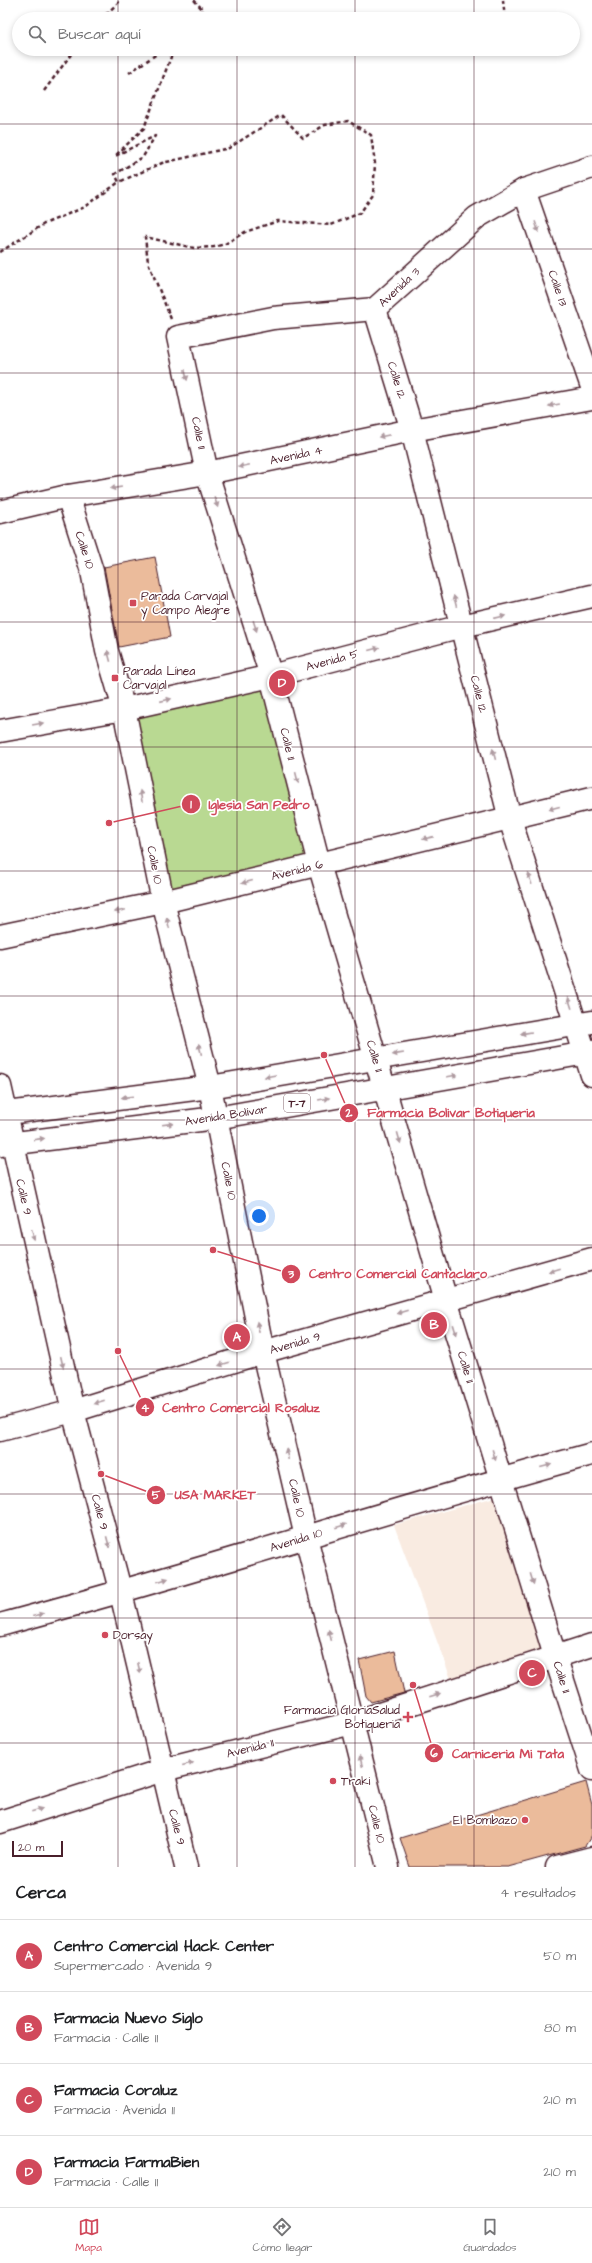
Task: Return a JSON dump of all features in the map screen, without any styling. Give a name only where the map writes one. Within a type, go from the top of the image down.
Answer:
[{"type":"main road","name":"Avenida 3","points":[[178,337],[273,318],[375,309],[476,217],[524,190],[592,167]]},
{"type":"main road","name":"Calle 13","points":[[524,190],[592,387]]},
{"type":"main road","name":"Calle 12","points":[[375,309],[412,430],[510,819],[584,1023],[592,1075]]},
{"type":"main road","name":"Calle 11","points":[[178,337],[207,473],[271,676],[319,864],[446,1300],[555,1656],[592,1770]]},
{"type":"main road","name":"Avenida 4","points":[[0,512],[68,496],[207,473],[412,430],[592,398]]},
{"type":"main road","name":"Calle 10","points":[[68,496],[92,571],[107,651],[124,709],[163,902],[210,1087],[263,1352],[306,1537],[388,1867]]},
{"type":"main road","name":"Avenida 5","points":[[0,731],[124,709],[271,676],[462,626],[592,596]]},
{"type":"main road","name":"Avenida 6","points":[[0,936],[163,902],[592,798]]},
{"type":"main road","points":[[4,1114],[210,1087],[584,1023]]},
{"type":"main road","name":"Avenida Bolívar","points":[[6,1144],[216,1118],[589,1052]]},
{"type":"main road","name":"Calle 9","points":[[0,1086],[6,1144],[121,1593],[186,1867]]},
{"type":"main road","name":"Avenida 9","points":[[0,1430],[73,1410],[263,1352],[592,1259]]},
{"type":"main road","name":"Avenida 10","points":[[0,1625],[121,1593],[501,1479],[592,1454]]},
{"type":"main road","name":"Avenida 11","points":[[0,1822],[163,1770],[352,1723],[592,1645]]},
{"type":"main road","points":[[557,1867],[592,1858]]},
{"type":"path","points":[[108,12],[121,0]]},
{"type":"path","points":[[194,0],[203,10],[202,12]]},
{"type":"path","points":[[502,0],[504,12]]},
{"type":"path","points":[[44,91],[70,56]]},
{"type":"path","points":[[129,73],[154,56]]},
{"type":"path","points":[[119,182],[114,174],[143,157],[155,136],[115,156],[144,128],[171,56]]},
{"type":"path","points":[[0,252],[44,224],[85,207],[119,182],[162,163],[229,148],[281,115],[302,138],[325,125],[348,121],[371,135],[375,164],[373,195],[360,213],[331,225],[278,220],[245,232],[225,244],[214,247],[194,248],[145,236],[148,262],[178,337]]},
{"type":"shaded area","points":[[495,1497],[545,1659],[451,1679],[394,1525]]},
{"type":"green space","points":[[271,676],[319,864],[163,902],[124,709]]},
{"type":"building","name":"Parada Carvajal y Campo Alegre","points":[[155,557],[170,637],[119,647],[104,567]]},
{"type":"building","points":[[395,1651],[404,1693],[371,1702],[366,1696],[359,1660]]},
{"type":"building","name":"El Bombazo","points":[[586,1782],[592,1805],[592,1835],[585,1846],[508,1867],[410,1867],[400,1838]]},
{"type":"place","name":"Parada Carvajal y Campo Alegre","points":[[133,603]]},
{"type":"place","name":"Parada Línea Carvajal","points":[[115,678]]},
{"type":"place","name":"Farmacia FarmaBien","points":[[282,683]]},
{"type":"place","name":"Iglesia San Pedro","points":[[109,823]]},
{"type":"place","name":"Farmacia Bolivar Botiqueria","points":[[324,1055]]},
{"type":"place","name":"Centro Comercial Cantaclaro","points":[[213,1250]]},
{"type":"place","name":"Farmacia Nuevo Siglo","points":[[434,1325]]},
{"type":"place","name":"Centro Comercial Hack Center","points":[[237,1337]]},
{"type":"place","name":"Centro Comercial Rosaluz","points":[[118,1351]]},
{"type":"place","name":"USA MARKET","points":[[101,1474]]},
{"type":"place","name":"Dorsay","points":[[105,1635]]},
{"type":"place","name":"Farmacia Coraluz","points":[[532,1673]]},
{"type":"place","name":"Carniceria Mi Tata","points":[[413,1685]]},
{"type":"place","name":"Farmacia GloriaSalud Botiqueria","points":[[408,1717]]},
{"type":"place","name":"Traki","points":[[333,1781]]},
{"type":"place","name":"El Bombazo","points":[[525,1820]]}]
